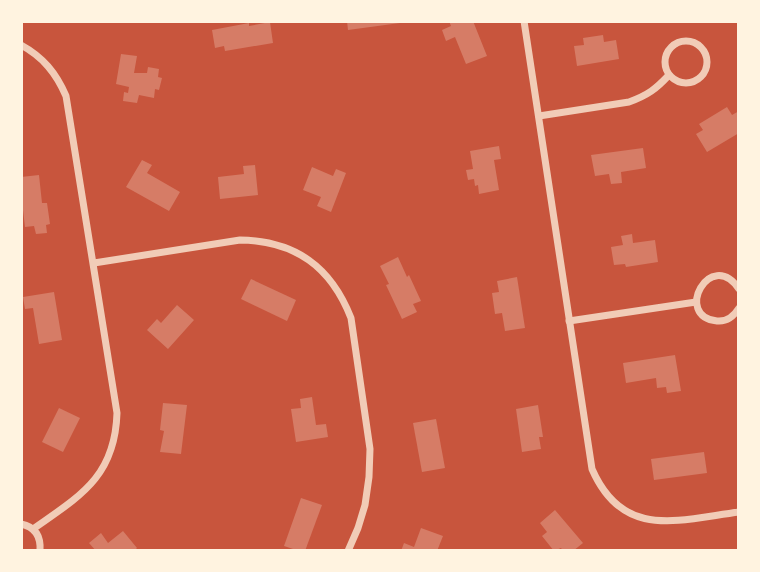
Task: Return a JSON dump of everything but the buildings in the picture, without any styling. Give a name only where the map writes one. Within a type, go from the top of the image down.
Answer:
[{"type":"street","points":[[524,21],[592,469],[598,484],[607,497],[619,507],[634,516],[651,521],[667,522],[739,512]]},
{"type":"street","points":[[683,41],[691,42],[702,49],[707,64],[698,79],[684,83],[669,75],[665,58],[672,46],[683,41]]},
{"type":"street","points":[[21,46],[38,56],[50,68],[60,81],[66,96],[117,413],[117,429],[111,450],[94,482],[81,495],[33,529]]},
{"type":"street","points":[[539,116],[629,102],[656,89],[669,75]]},
{"type":"street","points":[[94,263],[240,240],[257,240],[291,249],[322,270],[344,301],[351,318],[370,449],[365,505],[348,551]]},
{"type":"street","points":[[739,289],[731,279],[720,276],[709,278],[699,286],[696,294],[696,302],[703,315],[715,321],[728,320],[739,308]]},
{"type":"street","points":[[569,321],[696,302]]},
{"type":"street","points":[[21,524],[33,529],[38,535],[41,542],[40,551]]}]
